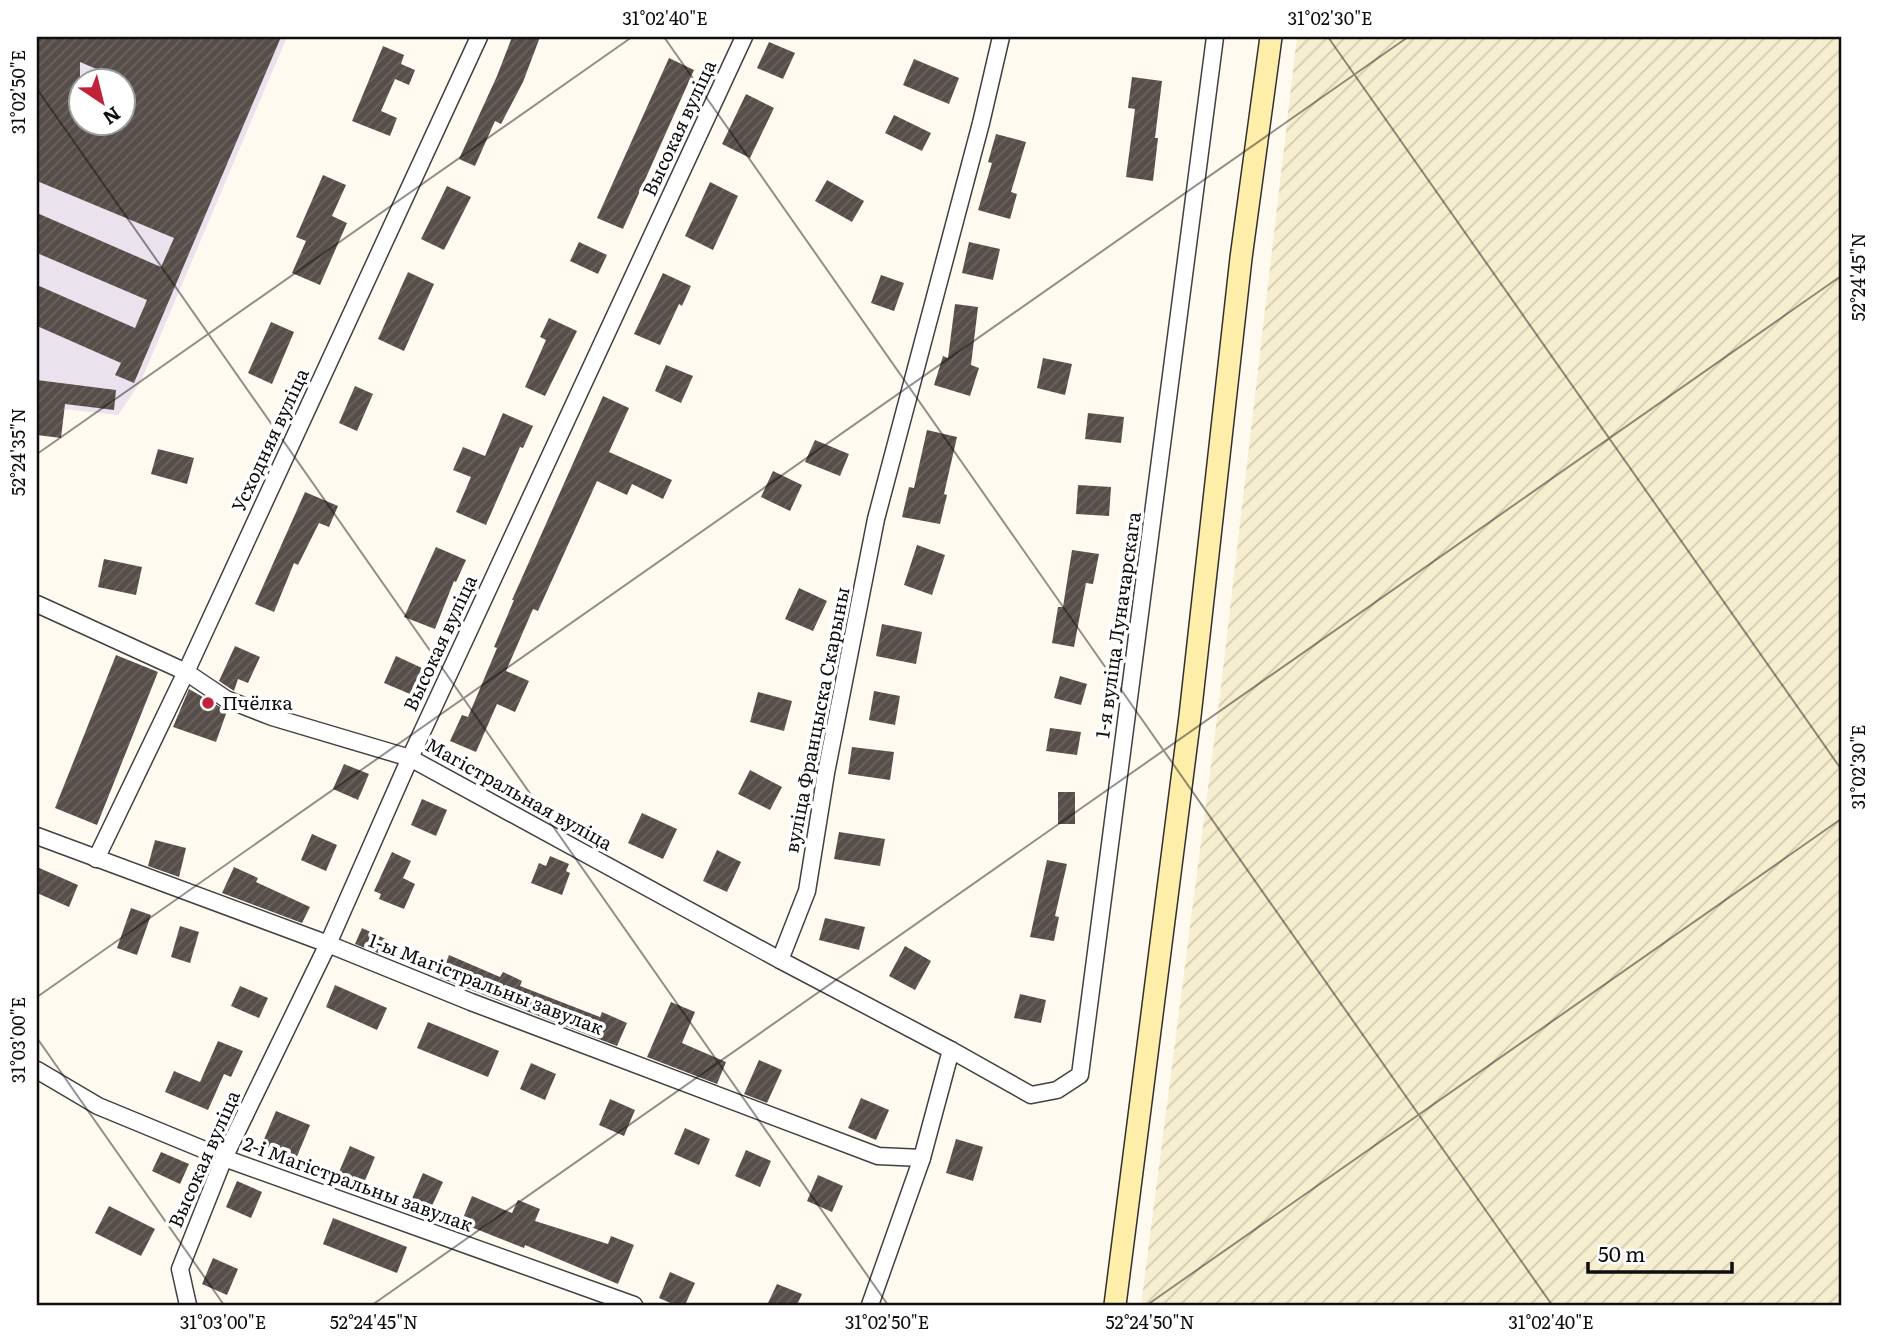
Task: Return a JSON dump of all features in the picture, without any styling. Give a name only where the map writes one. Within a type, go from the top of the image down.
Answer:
[{"type":"street","name":"Усходняя вуліца","points":[[96,859],[186,672],[479,37]]},
{"type":"street","name":"Высокая вуліца","points":[[188,1305],[180,1269],[224,1158],[328,944],[410,758],[744,37]]},
{"type":"street","name":"вуліца Францыска Скарыны","points":[[780,960],[807,891],[876,519],[1001,37]]},
{"type":"street","name":"1-я вуліца Луначарскага","points":[[951,1050],[1031,1094],[1057,1090],[1080,1075],[1215,37]]},
{"type":"street","points":[[1115,1305],[1190,716],[1241,258],[1271,37]]},
{"type":"street","name":"Магістральная вуліца","points":[[37,604],[186,672],[226,699],[272,717],[410,758],[780,960]]},
{"type":"street","name":"1-ы Магістральны завулак","points":[[37,836],[328,944],[471,1002],[878,1156],[922,1158]]},
{"type":"street","points":[[780,960],[951,1050],[922,1158],[870,1305]]},
{"type":"street","name":"2-і Магістральны завулак","points":[[37,1070],[98,1106],[224,1158],[634,1305]]},
{"type":"shaded area","points":[[37,37],[287,37],[141,381],[118,415],[37,406]]},
{"type":"shaded area","points":[[1297,37],[1841,37],[1841,1305],[1141,1305],[1219,703]]},
{"type":"building","points":[[37,37],[281,37],[134,383],[115,375],[121,363],[37,326],[37,285],[135,328],[147,300],[37,253],[37,213],[161,267],[174,238],[37,181]]},
{"type":"building","points":[[512,37],[540,37],[523,82],[501,124],[495,121],[475,166],[459,159]]},
{"type":"building","points":[[769,42],[795,53],[783,79],[757,68]]},
{"type":"building","points":[[383,46],[404,55],[401,64],[415,70],[409,85],[395,79],[381,111],[397,118],[390,136],[352,121]]},
{"type":"building","points":[[669,58],[694,70],[623,229],[597,218]]},
{"type":"building","points":[[914,59],[959,78],[949,104],[903,85]]},
{"type":"building","points":[[1132,77],[1162,81],[1153,181],[1126,177],[1135,109],[1128,108]]},
{"type":"building","points":[[746,94],[774,108],[750,158],[722,144]]},
{"type":"building","points":[[894,115],[931,133],[922,151],[885,133]]},
{"type":"building","points":[[996,134],[1026,142],[1011,192],[1017,194],[1010,219],[978,210],[992,163],[988,162]]},
{"type":"building","points":[[323,175],[346,185],[332,216],[347,223],[320,285],[292,273],[306,241],[296,237]]},
{"type":"building","points":[[827,180],[864,201],[852,222],[815,201]]},
{"type":"building","points":[[710,182],[738,196],[713,250],[685,236]]},
{"type":"building","points":[[447,186],[471,197],[444,250],[421,239]]},
{"type":"building","points":[[579,242],[607,255],[598,274],[570,261]]},
{"type":"building","points":[[969,242],[1000,249],[993,280],[962,273]]},
{"type":"building","points":[[408,272],[434,284],[404,351],[378,339]]},
{"type":"building","points":[[663,273],[691,286],[682,306],[679,304],[660,345],[634,334]]},
{"type":"building","points":[[881,275],[904,283],[894,311],[871,303]]},
{"type":"building","points":[[955,304],[978,307],[971,365],[979,368],[970,396],[934,385],[943,356],[948,358]]},
{"type":"building","points":[[549,318],[577,331],[545,396],[525,387],[546,340],[540,337]]},
{"type":"building","points":[[271,322],[294,332],[272,384],[248,373]]},
{"type":"building","points":[[1043,358],[1072,364],[1065,395],[1037,388]]},
{"type":"building","points":[[666,365],[693,376],[681,403],[655,391]]},
{"type":"building","points":[[37,380],[116,390],[114,410],[65,404],[61,438],[37,435]]},
{"type":"building","points":[[355,386],[373,394],[357,431],[339,423]]},
{"type":"building","points":[[603,396],[629,408],[609,452],[672,480],[663,499],[632,484],[627,495],[597,481],[538,611],[533,609],[506,671],[529,681],[515,712],[497,704],[476,752],[450,741],[462,715],[468,717],[497,648],[494,647],[512,600]]},
{"type":"building","points":[[503,413],[533,426],[523,448],[520,447],[486,525],[456,512],[471,477],[453,470],[463,447],[485,456]]},
{"type":"building","points":[[1088,413],[1124,417],[1121,443],[1085,439]]},
{"type":"building","points":[[927,430],[957,437],[940,524],[902,517],[909,487],[914,488]]},
{"type":"building","points":[[815,440],[849,454],[840,476],[805,462]]},
{"type":"building","points":[[158,449],[194,458],[187,484],[151,474]]},
{"type":"building","points":[[773,471],[802,485],[790,511],[761,497]]},
{"type":"building","points":[[1078,485],[1111,487],[1109,516],[1076,514]]},
{"type":"building","points":[[305,492],[338,506],[329,527],[319,523],[298,565],[294,563],[274,612],[255,604]]},
{"type":"building","points":[[917,545],[945,555],[932,595],[904,585]]},
{"type":"building","points":[[436,547],[466,560],[456,582],[454,581],[435,629],[404,617]]},
{"type":"building","points":[[1072,550],[1099,554],[1093,584],[1086,583],[1074,647],[1052,643],[1058,607],[1063,607]]},
{"type":"building","points":[[104,559],[142,567],[136,595],[98,587]]},
{"type":"building","points":[[799,588],[827,601],[813,631],[785,619]]},
{"type":"building","points":[[882,624],[922,632],[916,664],[876,656]]},
{"type":"building","points":[[235,646],[260,657],[248,683],[238,679],[234,691],[219,681]]},
{"type":"building","points":[[116,655],[158,672],[97,825],[55,808]]},
{"type":"building","points":[[396,656],[422,668],[410,694],[384,683]]},
{"type":"building","points":[[1060,676],[1087,684],[1081,705],[1054,698]]},
{"type":"building","points":[[189,689],[227,711],[216,742],[173,727]]},
{"type":"building","points":[[874,691],[900,696],[895,725],[869,720]]},
{"type":"building","points":[[758,692],[792,701],[784,731],[750,722]]},
{"type":"building","points":[[1050,728],[1081,732],[1077,755],[1046,751]]},
{"type":"building","points":[[852,747],[894,752],[890,780],[848,774]]},
{"type":"building","points":[[344,764],[369,774],[358,800],[333,789]]},
{"type":"building","points":[[750,770],[782,787],[770,810],[738,794]]},
{"type":"building","points":[[1058,792],[1075,792],[1075,824],[1058,824]]},
{"type":"building","points":[[422,799],[447,810],[436,836],[411,825]]},
{"type":"building","points":[[642,813],[677,829],[663,859],[628,843]]},
{"type":"building","points":[[839,832],[885,839],[880,866],[834,859]]},
{"type":"building","points":[[312,834],[337,845],[326,871],[301,860]]},
{"type":"building","points":[[155,840],[186,848],[179,877],[148,866]]},
{"type":"building","points":[[717,850],[741,862],[727,892],[703,881]]},
{"type":"building","points":[[392,852],[411,861],[403,878],[415,884],[404,909],[379,899],[381,894],[374,891]]},
{"type":"building","points":[[550,856],[569,864],[566,871],[570,873],[562,895],[531,883],[539,863],[546,866]]},
{"type":"building","points":[[1047,860],[1067,864],[1055,916],[1059,917],[1054,941],[1030,937]]},
{"type":"building","points":[[37,867],[78,885],[69,907],[37,893]]},
{"type":"building","points":[[234,867],[258,878],[256,882],[310,907],[302,923],[222,893]]},
{"type":"building","points":[[131,908],[151,915],[137,955],[117,948]]},
{"type":"building","points":[[825,918],[865,927],[859,950],[819,940]]},
{"type":"building","points":[[180,926],[199,932],[190,963],[171,957]]},
{"type":"building","points":[[362,928],[390,941],[383,955],[355,944]]},
{"type":"building","points":[[905,946],[931,961],[915,990],[889,976]]},
{"type":"building","points":[[449,955],[500,977],[503,972],[522,981],[520,986],[600,1017],[602,1012],[627,1023],[617,1046],[440,978]]},
{"type":"building","points":[[335,985],[387,1008],[377,1030],[326,1007]]},
{"type":"building","points":[[240,986],[268,998],[259,1018],[231,1006]]},
{"type":"building","points":[[1020,994],[1046,1000],[1041,1023],[1014,1018]]},
{"type":"building","points":[[671,1002],[695,1012],[682,1043],[726,1062],[717,1084],[647,1057]]},
{"type":"building","points":[[428,1022],[499,1051],[488,1077],[417,1048]]},
{"type":"building","points":[[218,1041],[243,1051],[231,1077],[224,1074],[208,1110],[165,1092],[174,1071],[200,1082]]},
{"type":"building","points":[[759,1060],[782,1070],[767,1103],[744,1094]]},
{"type":"building","points":[[531,1063],[556,1074],[545,1100],[520,1089]]},
{"type":"building","points":[[861,1098],[889,1110],[876,1140],[848,1128]]},
{"type":"building","points":[[610,1099],[635,1110],[624,1136],[599,1125]]},
{"type":"building","points":[[276,1111],[310,1125],[296,1159],[262,1144]]},
{"type":"building","points":[[685,1128],[710,1139],[699,1165],[674,1154]]},
{"type":"building","points":[[956,1139],[983,1147],[973,1181],[946,1173]]},
{"type":"building","points":[[350,1146],[375,1157],[364,1183],[339,1172]]},
{"type":"building","points":[[746,1150],[771,1161],[760,1187],[735,1176]]},
{"type":"building","points":[[161,1152],[189,1164],[180,1184],[152,1171]]},
{"type":"building","points":[[423,1173],[443,1182],[430,1210],[411,1201]]},
{"type":"building","points":[[818,1175],[843,1186],[832,1212],[807,1201]]},
{"type":"building","points":[[237,1181],[262,1192],[251,1218],[226,1207]]},
{"type":"building","points":[[472,1196],[512,1213],[518,1200],[540,1209],[535,1221],[608,1244],[611,1236],[634,1245],[618,1284],[525,1245],[524,1248],[461,1223]]},
{"type":"building","points":[[109,1206],[155,1229],[141,1256],[95,1233]]},
{"type":"building","points":[[333,1218],[407,1247],[397,1273],[323,1244]]},
{"type":"building","points":[[213,1258],[238,1269],[227,1295],[202,1284]]},
{"type":"building","points":[[670,1272],[695,1283],[685,1305],[675,1305],[659,1298]]},
{"type":"building","points":[[777,1284],[802,1294],[797,1305],[767,1305]]},
{"type":"place","name":"Пчёлка","points":[[208,703]]}]
